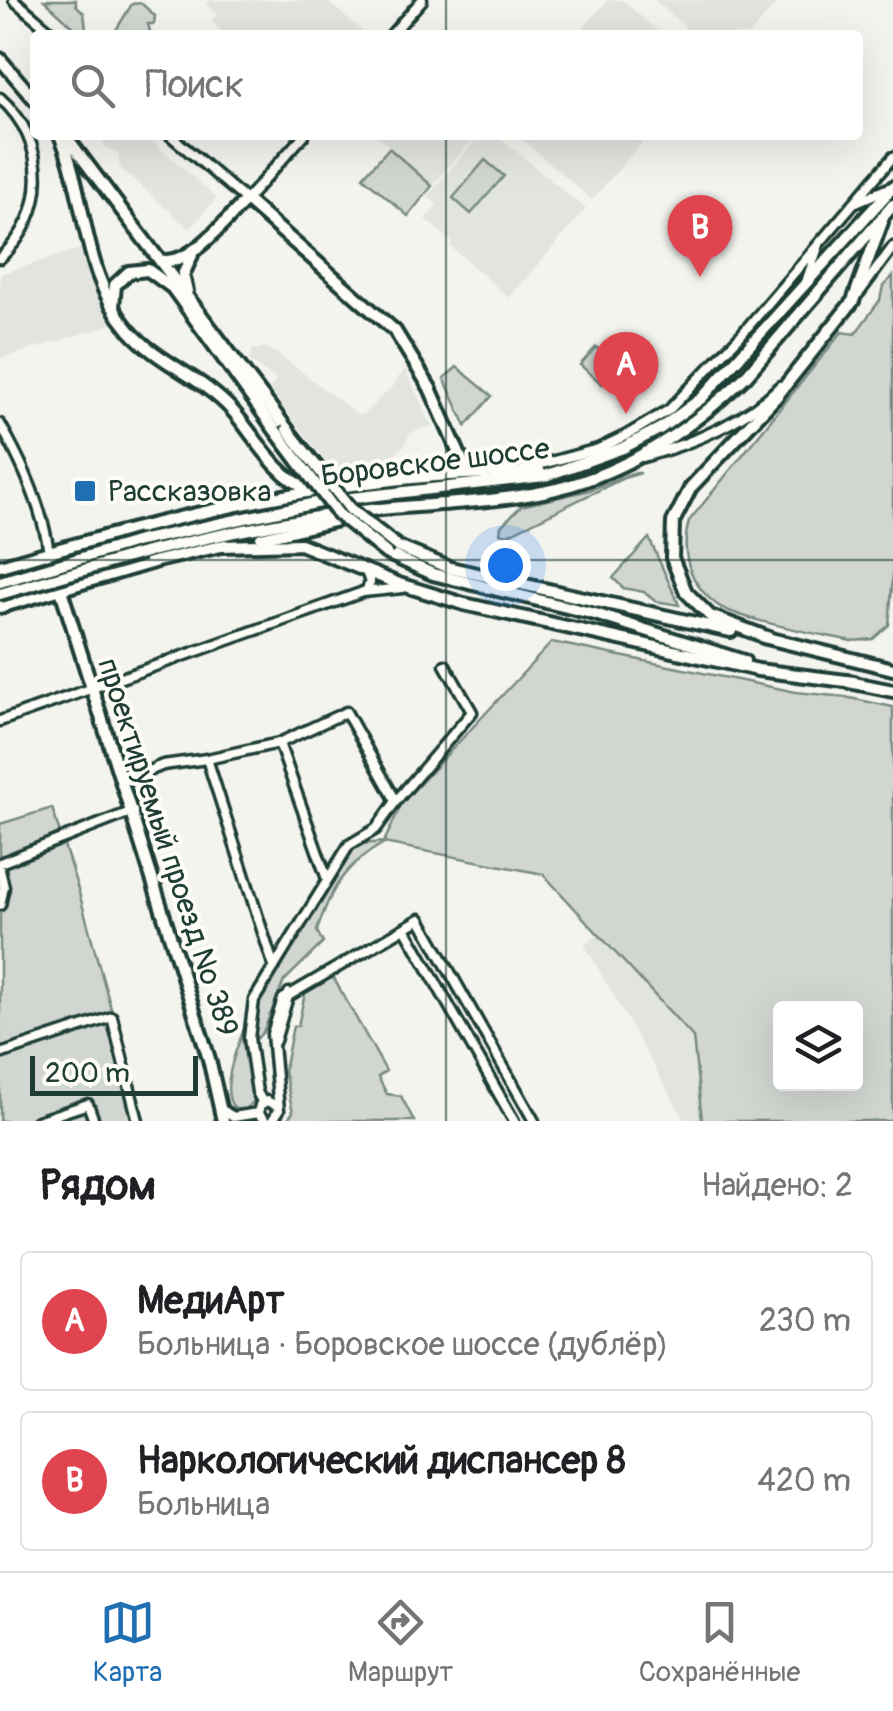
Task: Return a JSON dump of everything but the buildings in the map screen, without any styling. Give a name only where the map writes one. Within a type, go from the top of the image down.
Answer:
[{"type":"main road","points":[[0,59],[30,94]]},
{"type":"main road","points":[[64,140],[95,272],[114,307],[142,343],[218,394],[288,478],[312,488]]},
{"type":"main road","points":[[66,140],[160,260],[281,429]]},
{"type":"main road","name":"Боровское шоссе","points":[[0,582],[325,501],[516,481],[576,468],[661,428],[691,408],[736,364],[893,187]]},
{"type":"main road","points":[[160,260],[177,262],[194,251],[246,200],[395,331],[430,388],[468,470],[483,474]]},
{"type":"main road","points":[[769,638],[726,624],[696,604],[678,576],[670,540],[673,522],[691,487],[776,396],[853,301],[890,209]]},
{"type":"main road","name":"Боровское шоссе","points":[[0,594],[141,547],[412,505],[546,491],[580,482],[629,461],[689,427],[746,376],[890,209]]},
{"type":"main road","points":[[143,240],[172,288],[281,429],[350,509],[392,550],[433,574],[595,614],[733,658],[893,691]]},
{"type":"main road","points":[[193,305],[184,275],[194,251]]},
{"type":"main road","points":[[114,307],[113,290],[129,272],[148,270],[172,288]]},
{"type":"main road","points":[[428,476],[451,467],[454,442]]},
{"type":"main road","points":[[272,496],[282,483],[278,468]]},
{"type":"main road","points":[[0,566],[102,536],[312,488],[428,476],[576,468]]},
{"type":"main road","points":[[6,606],[220,546],[412,505]]},
{"type":"main road","points":[[220,546],[300,544],[416,590],[577,631],[758,670],[854,682]]},
{"type":"main road","points":[[392,550],[450,568],[893,669]]},
{"type":"main road","name":"проектируемый проезд № 389","points":[[49,552],[227,1117]]},
{"type":"street","points":[[14,0],[49,30]]},
{"type":"street","points":[[395,30],[422,0]]},
{"type":"street","points":[[0,98],[26,130],[38,178],[29,220],[0,258]]},
{"type":"street","points":[[176,140],[246,200],[300,140]]},
{"type":"street","points":[[512,471],[560,460],[627,435],[669,410],[710,370],[893,157]]},
{"type":"street","points":[[853,204],[893,187]]},
{"type":"street","points":[[803,290],[821,241]]},
{"type":"street","points":[[853,301],[893,247]]},
{"type":"street","points":[[710,370],[736,364]]},
{"type":"street","points":[[629,461],[657,454],[750,412],[795,370]]},
{"type":"street","points":[[0,424],[35,497],[45,524],[49,552]]},
{"type":"street","points":[[102,536],[90,546],[90,562],[98,572],[114,574]]},
{"type":"street","points":[[0,566],[12,570],[20,579],[22,591],[6,606]]},
{"type":"street","points":[[364,569],[370,583],[365,592]]},
{"type":"street","points":[[0,721],[365,592],[416,590]]},
{"type":"street","points":[[263,1103],[252,1063],[250,1016],[254,1000],[349,845],[376,829],[472,712],[445,664]]},
{"type":"street","points":[[124,781],[164,765],[279,743],[346,712],[396,801]]},
{"type":"street","points":[[279,743],[327,879]]},
{"type":"street","points":[[207,759],[274,967]]},
{"type":"street","points":[[1,901],[4,887],[0,867],[133,811]]},
{"type":"street","points":[[227,1117],[258,1113],[268,1121],[278,1114],[273,1044],[282,1000],[420,919],[534,1121]]},
{"type":"street","points":[[404,928],[514,1121]]},
{"type":"street","points":[[0,1054],[112,1017],[138,1121]]},
{"type":"street","points":[[263,1103],[278,1106]]},
{"type":"street","points":[[258,1113],[263,1103]]},
{"type":"street","points":[[37,1121],[88,1104],[94,1121]]},
{"type":"shaded area","points":[[44,0],[76,0],[84,13],[86,29],[77,30]]},
{"type":"shaded area","points":[[209,0],[326,0],[361,30],[220,30],[211,22],[217,14],[206,4]]},
{"type":"shaded area","points":[[608,0],[622,0],[656,30],[581,30]]},
{"type":"shaded area","points":[[654,0],[780,0],[753,30],[688,30]]},
{"type":"shaded area","points":[[141,3],[155,16],[154,24],[148,24],[150,30],[116,30],[132,4]]},
{"type":"shaded area","points":[[103,140],[151,140],[217,198],[190,229],[120,168],[118,153],[105,147]]},
{"type":"shaded area","points":[[382,140],[472,140],[433,185]]},
{"type":"shaded area","points":[[476,140],[502,140],[586,209],[509,298],[425,219],[437,205],[427,196]]},
{"type":"shaded area","points":[[523,140],[645,140],[592,200]]},
{"type":"shaded area","points":[[389,148],[432,186],[408,216],[363,177]]},
{"type":"shaded area","points":[[485,160],[504,176],[471,214],[453,198]]},
{"type":"shaded area","points":[[83,248],[93,284],[114,324],[0,359],[0,274]]},
{"type":"shaded area","points":[[893,276],[893,575],[889,625],[873,639],[851,641],[726,610],[707,596],[693,577],[686,556],[689,521],[842,332],[855,334]]},
{"type":"shaded area","points":[[264,347],[358,415],[389,390],[405,369],[432,426],[410,433],[405,445],[378,469],[338,477],[269,389],[276,380],[249,360],[253,350]]},
{"type":"shaded area","points":[[596,347],[618,367],[602,384],[580,365]]},
{"type":"shaded area","points":[[457,367],[492,396],[466,426],[444,378]]},
{"type":"shaded area","points":[[641,473],[507,535],[500,533],[501,526],[521,506],[590,490]]},
{"type":"shaded area","points":[[649,538],[679,605],[655,601],[644,592],[623,588],[613,578]]},
{"type":"shaded area","points":[[552,642],[796,692],[893,707],[893,1121],[702,1121],[693,1037],[543,874],[384,843],[349,869],[334,890],[317,931],[323,943],[284,981],[263,1032],[250,1046],[253,1102],[245,1109],[235,1109],[228,1089],[234,1058],[248,1020],[292,936],[349,845],[384,842],[402,803]]},
{"type":"shaded area","points":[[52,808],[141,1117],[133,1121],[0,1121],[0,824]]},
{"type":"shaded area","points":[[599,935],[693,1037],[702,1121],[685,1121],[584,944]]},
{"type":"shaded area","points":[[333,977],[386,1071],[378,1077],[387,1094],[401,1096],[414,1121],[286,1121],[293,1112],[284,1071],[293,1026],[298,1026],[305,993]]},
{"type":"place","name":"Наркологический диспансер 8","points":[[700,277]]},
{"type":"place","name":"МедиАрт","points":[[626,414]]},
{"type":"place","name":"Рассказовка","points":[[85,491]]}]
